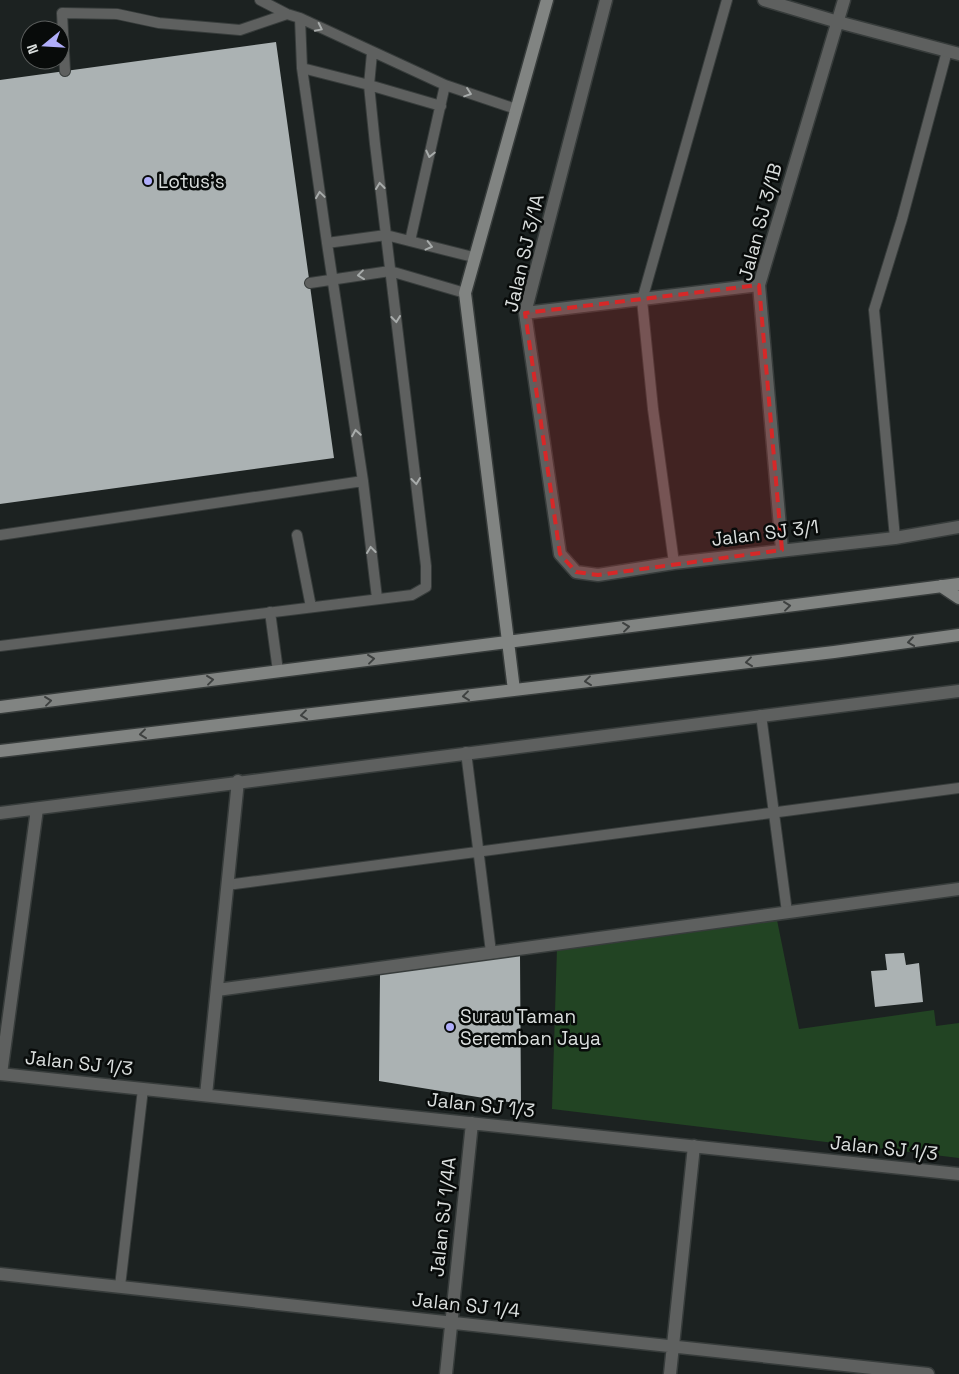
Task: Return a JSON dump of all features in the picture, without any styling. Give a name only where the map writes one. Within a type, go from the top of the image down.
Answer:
[{"type":"street","points":[[514,690],[465,293],[473,258],[547,0]]},
{"type":"street","name":"Jalan SJ 3/1A","points":[[576,572],[560,554],[525,313],[606,0]]},
{"type":"street","points":[[764,0],[953,53]]},
{"type":"street","name":"Jalan SJ 3/1B","points":[[782,550],[759,285],[844,0]]},
{"type":"street","points":[[525,313],[759,285]]},
{"type":"street","name":"Jalan SJ 3/1","points":[[576,572],[598,575],[674,563],[895,538],[959,527]]},
{"type":"street","points":[[0,707],[959,584]]},
{"type":"street","points":[[941,586],[959,598]]},
{"type":"street","points":[[0,751],[959,635]]},
{"type":"street","points":[[0,812],[37,809],[238,781],[959,691]]},
{"type":"street","points":[[206,1095],[238,781]]},
{"type":"street","points":[[0,1074],[37,809]]},
{"type":"street","points":[[217,990],[959,889]]},
{"type":"street","name":"Jalan SJ 1/3","points":[[0,1074],[959,1174]]},
{"type":"street","name":"Jalan SJ 1/4A","points":[[446,1374],[472,1123]]},
{"type":"street","points":[[670,1374],[694,1146]]},
{"type":"street","name":"Jalan SJ 1/4","points":[[0,1274],[928,1374]]},
{"type":"lane","points":[[260,0],[286,14],[300,18],[372,53],[445,85],[516,109]]},
{"type":"lane","points":[[674,563],[653,409],[642,300],[727,0]]},
{"type":"lane","points":[[65,71],[62,13],[117,14],[159,23],[240,30],[286,14]]},
{"type":"lane","points":[[300,18],[302,68],[363,481],[377,598]]},
{"type":"lane","points":[[0,646],[412,595],[426,587],[426,566],[369,85],[372,53]]},
{"type":"lane","points":[[895,538],[874,310],[953,53]]},
{"type":"lane","points":[[302,68],[441,106]]},
{"type":"lane","points":[[410,241],[445,85]]},
{"type":"lane","points":[[327,243],[386,234],[473,258]]},
{"type":"lane","points":[[310,283],[332,278],[390,271],[465,293]]},
{"type":"lane","points":[[0,535],[363,481]]},
{"type":"lane","points":[[297,535],[311,607]]},
{"type":"lane","points":[[270,612],[278,671]]},
{"type":"lane","points":[[761,716],[788,912]]},
{"type":"lane","points":[[466,752],[491,952]]},
{"type":"lane","points":[[227,885],[959,788]]},
{"type":"lane","points":[[120,1286],[143,1089]]},
{"type":"highlighted area","points":[[759,285],[782,550],[598,575],[576,572],[560,554],[525,313]]},
{"type":"green space","points":[[777,920],[799,1029],[934,1010],[936,1026],[959,1023],[959,1158],[552,1109],[557,948]]},
{"type":"building","name":"Lotus's","points":[[276,42],[334,458],[0,504],[0,80]]},
{"type":"building","points":[[904,953],[906,965],[919,963],[923,1002],[875,1007],[871,971],[887,970],[885,954]]},
{"type":"building","name":"Surau Taman Seremban Jaya","points":[[520,955],[521,1104],[379,1081],[380,974]]},
{"type":"place","name":"Lotus's","points":[[148,181]]},
{"type":"place","name":"Surau Taman Seremban Jaya","points":[[450,1027]]}]
